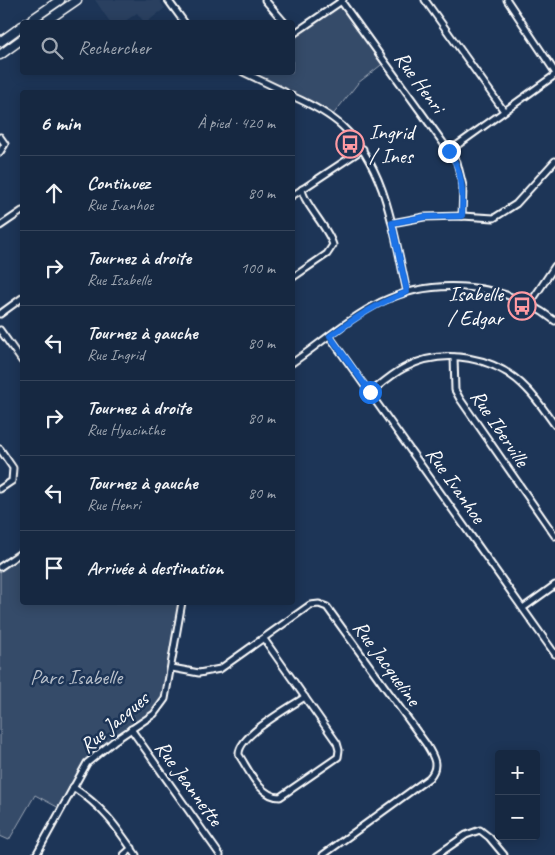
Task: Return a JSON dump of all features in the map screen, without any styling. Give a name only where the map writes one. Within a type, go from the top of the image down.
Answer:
[{"type":"main road","points":[[31,20],[60,0]]},
{"type":"main road","points":[[49,20],[77,0]]},
{"type":"main road","points":[[0,41],[20,27]]},
{"type":"main road","points":[[0,55],[20,40]]},
{"type":"street","points":[[168,0],[183,20]]},
{"type":"street","points":[[265,0],[282,20]]},
{"type":"street","points":[[425,0],[504,111]]},
{"type":"street","points":[[449,151],[555,74],[507,0]]},
{"type":"street","points":[[295,33],[342,1]]},
{"type":"street","name":"Rue Henri","points":[[342,1],[457,162],[462,177],[462,216]]},
{"type":"street","points":[[0,41],[7,50]]},
{"type":"street","points":[[250,75],[280,90]]},
{"type":"street","points":[[295,97],[317,108],[342,126],[363,149],[382,186],[407,292]]},
{"type":"street","points":[[0,137],[5,144],[0,152]]},
{"type":"street","points":[[295,194],[363,149]]},
{"type":"street","points":[[392,223],[424,217],[462,216],[486,219],[502,215],[555,161]]},
{"type":"street","points":[[295,276],[327,254],[333,245],[330,234],[306,200],[302,189]]},
{"type":"street","points":[[0,226],[20,212]]},
{"type":"street","points":[[529,305],[555,266]]},
{"type":"street","points":[[295,361],[357,316],[382,302],[407,292],[442,286],[472,288],[509,296],[529,305],[555,321]]},
{"type":"street","points":[[0,314],[20,299]]},
{"type":"street","points":[[0,330],[20,358]]},
{"type":"street","name":"Rue Ivanhoe","points":[[330,336],[555,654]]},
{"type":"street","points":[[370,392],[402,368],[425,359],[454,357],[488,363],[515,378],[533,396],[555,425]]},
{"type":"street","name":"Rue Iberville","points":[[454,357],[456,390],[460,399],[555,536]]},
{"type":"street","points":[[0,449],[13,468],[12,481],[0,489]]},
{"type":"street","points":[[0,567],[20,553]]},
{"type":"street","points":[[523,608],[555,585]]},
{"type":"street","name":"Rue Jacqueline","points":[[172,668],[199,673],[220,669],[310,605],[319,604],[327,607],[435,758],[434,772],[429,778],[323,855]]},
{"type":"street","name":"Rue Jacques","points":[[36,855],[87,763],[154,714],[161,706],[168,690],[182,605]]},
{"type":"street","points":[[264,639],[305,697],[337,743],[339,750],[338,757],[280,798],[271,797],[263,790],[239,755],[239,750],[245,738],[305,697]]},
{"type":"street","name":"Rue Jeannette","points":[[131,729],[220,855]]},
{"type":"street","points":[[73,787],[106,812],[136,855]]},
{"type":"street","points":[[437,855],[466,835],[480,830],[489,837],[504,855]]},
{"type":"street","points":[[124,855],[132,848]]},
{"type":"shaded area","points":[[95,0],[159,0],[165,8],[150,20],[142,20],[137,13],[127,20],[109,20]]},
{"type":"green space","points":[[338,4],[349,9],[385,62],[358,83],[332,116],[295,97],[295,90],[280,90],[249,77],[250,75],[295,75],[295,34]]},
{"type":"green space","name":"Parc Isabelle","points":[[20,553],[20,605],[182,605],[161,706],[87,763],[61,809],[35,795],[9,840],[0,836],[0,567]]},
{"type":"place","name":"Ingrid / Ines","points":[[350,144]]},
{"type":"place","name":"Isabelle / Edgar","points":[[522,306]]},
{"type":"route","points":[[370,392],[330,336],[357,316],[382,302],[407,292],[392,223],[424,217],[462,216],[462,177],[457,162],[449,151]]}]
